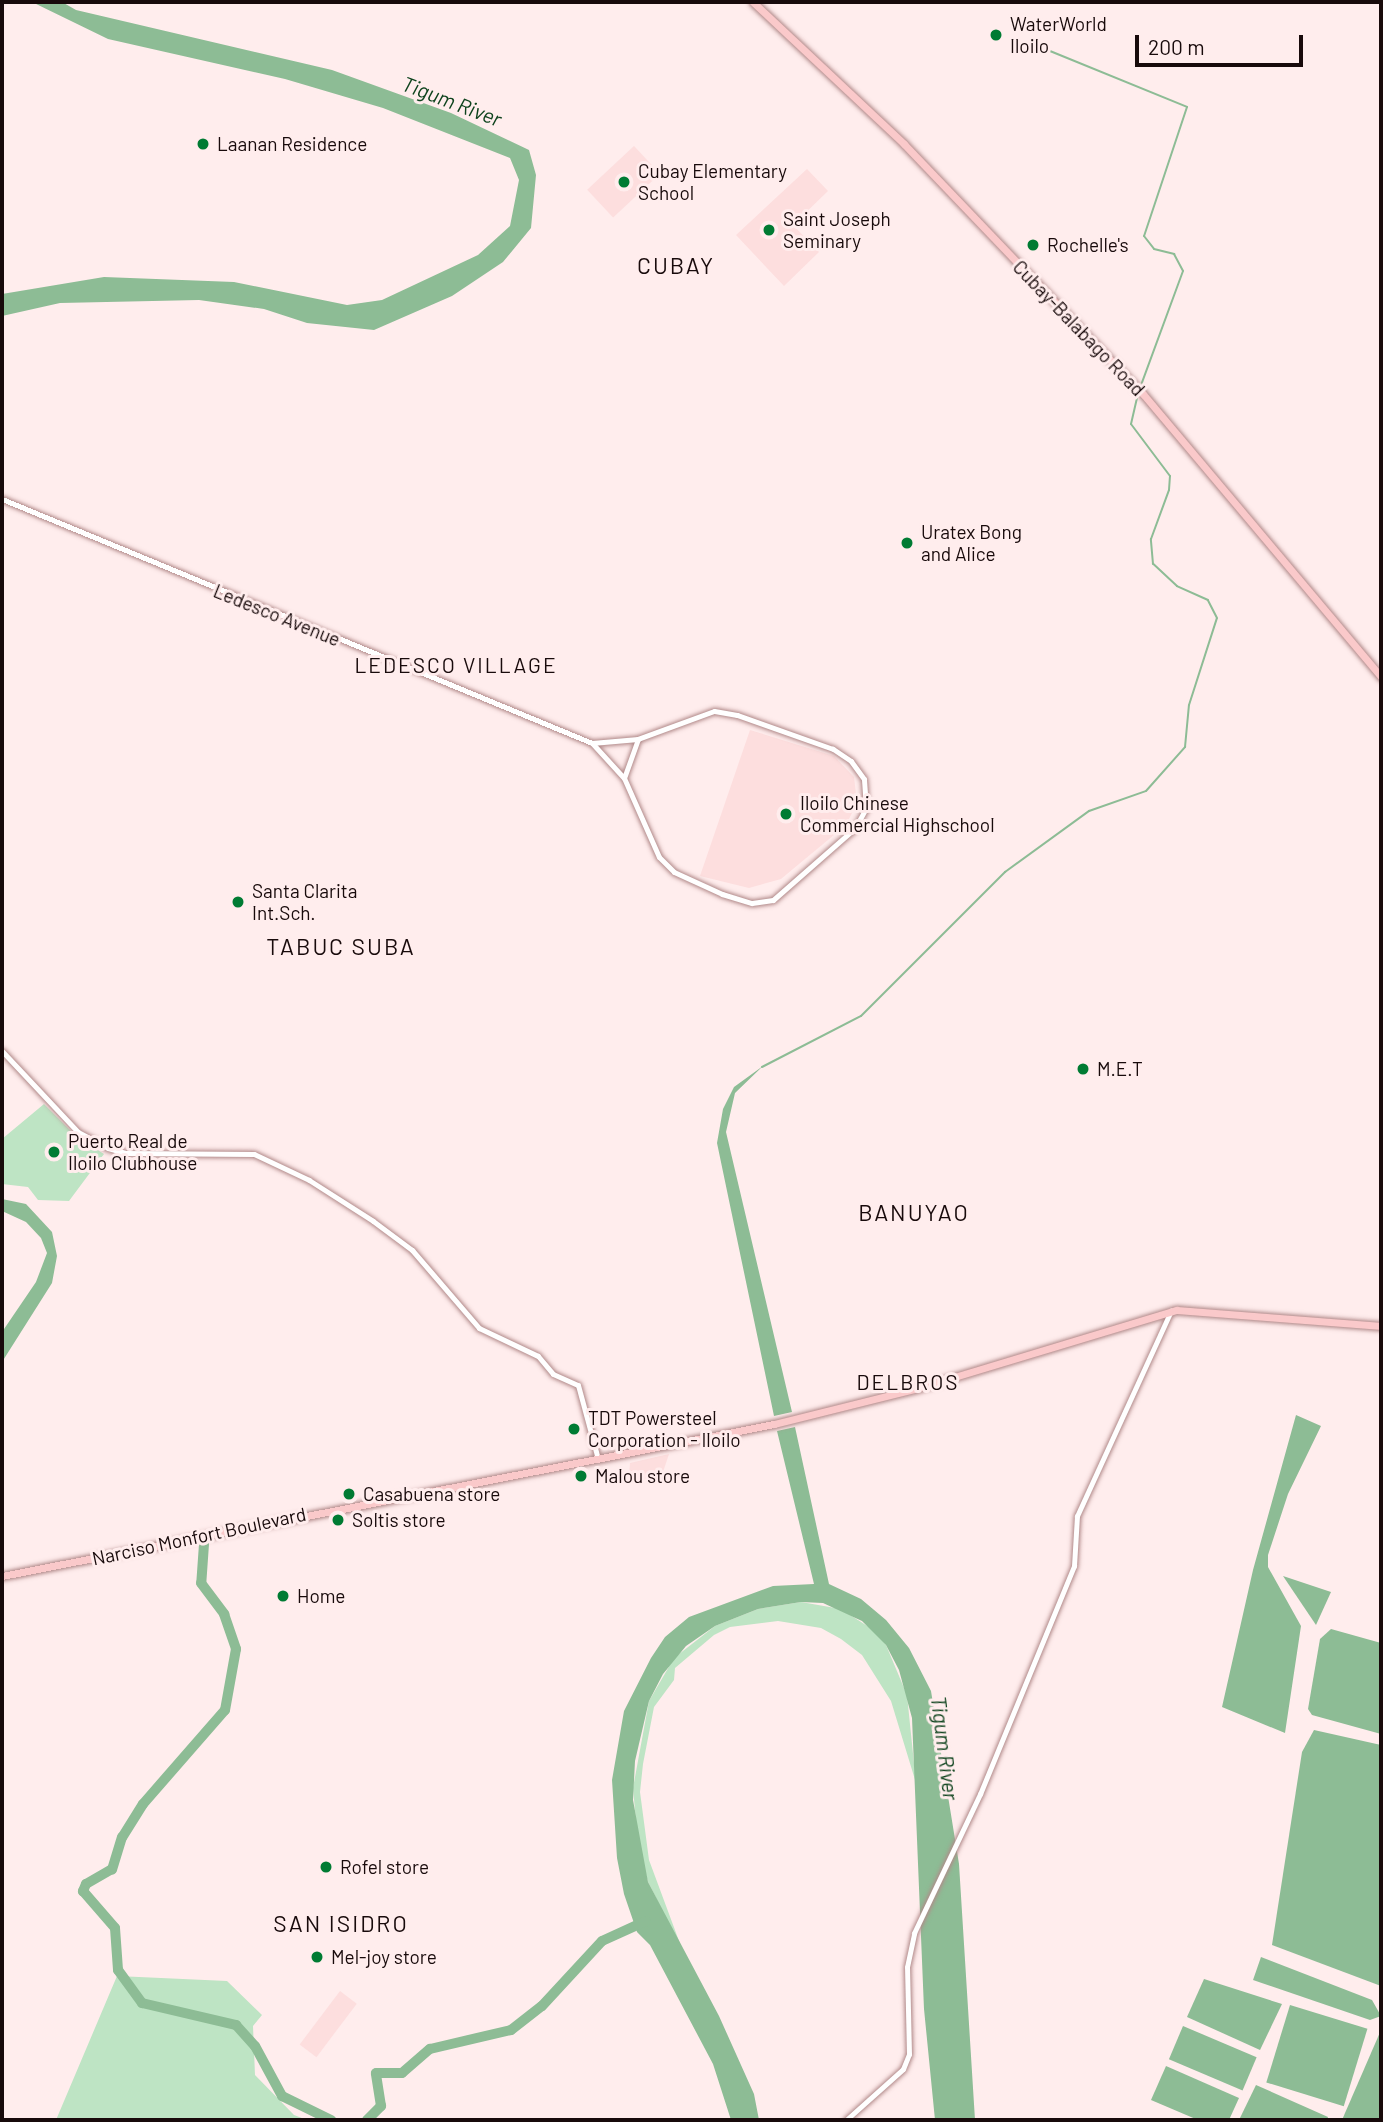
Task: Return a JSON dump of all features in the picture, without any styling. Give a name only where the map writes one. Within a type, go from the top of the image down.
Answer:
[{"type":"main road","name":"Cubay-Balabago Road","points":[[753,2],[918,158],[1136,387],[1381,677]]},
{"type":"main road","name":"Narciso Monfort Boulevard","points":[[2,1576],[598,1459],[852,1406],[1171,1311],[1381,1326]]},
{"type":"street","name":"Ledesco Avenue","points":[[2,499],[592,743]]},
{"type":"street","points":[[714,711],[741,716],[833,749],[859,769],[867,794],[855,828],[781,894],[761,904],[722,894],[674,872],[659,858],[624,778],[592,743],[638,739],[714,711]]},
{"type":"street","points":[[624,778],[638,739]]},
{"type":"street","points":[[2,1051],[78,1132],[108,1148],[126,1153],[254,1154],[309,1180],[373,1221],[412,1250],[479,1328],[538,1356],[553,1374],[578,1385],[598,1459]]},
{"type":"street","points":[[846,2120],[903,2068],[909,2054],[907,1966],[914,1934],[960,1837],[1074,1566],[1077,1516],[1171,1311]]},
{"type":"shaded area","points":[[32,2],[62,2],[76,10],[332,70],[451,113],[529,150],[536,175],[531,228],[503,262],[452,296],[374,330],[307,323],[264,309],[199,300],[60,303],[2,316],[2,294],[104,277],[234,282],[347,305],[382,300],[478,255],[510,226],[519,180],[510,158],[383,108],[285,79],[108,39]]},
{"type":"shaded area","name":"Cubay Elementary School","points":[[634,146],[660,174],[613,217],[587,190]]},
{"type":"shaded area","name":"Saint Joseph Seminary","points":[[807,169],[828,191],[793,225],[819,252],[784,286],[736,235]]},
{"type":"shaded area","name":"Iloilo Chinese Commercial Highschool","points":[[750,730],[834,756],[854,777],[857,803],[846,825],[781,879],[749,888],[700,876]]},
{"type":"shaded area","points":[[763,1066],[735,1093],[726,1132],[792,1412],[774,1416],[717,1143],[723,1109],[734,1087]]},
{"type":"shaded area","points":[[44,1104],[77,1137],[104,1154],[69,1201],[38,1200],[28,1187],[2,1184],[2,1139]]},
{"type":"shaded area","points":[[2,1199],[26,1204],[52,1232],[57,1256],[52,1283],[2,1362],[2,1332],[36,1282],[47,1253],[41,1238],[26,1222],[2,1211]]},
{"type":"shaded area","points":[[1296,1415],[1321,1426],[1288,1494],[1268,1555],[1268,1567],[1301,1626],[1285,1733],[1222,1707],[1253,1570]]},
{"type":"shaded area","points":[[795,1427],[829,1584],[861,1599],[886,1620],[909,1648],[931,1691],[959,1864],[975,2120],[935,2120],[924,2009],[912,1718],[899,1670],[886,1645],[862,1621],[823,1603],[801,1602],[758,1609],[715,1626],[686,1646],[663,1674],[649,1701],[635,1761],[633,1800],[648,1882],[719,2016],[754,2094],[759,2120],[731,2120],[713,2064],[650,1945],[637,1932],[624,1894],[617,1858],[612,1780],[624,1711],[651,1658],[665,1637],[689,1617],[773,1586],[814,1584],[777,1431]]},
{"type":"shaded area","points":[[669,1454],[659,1484],[629,1475],[630,1463]]},
{"type":"shaded area","points":[[1283,1576],[1331,1592],[1316,1625]]},
{"type":"shaded area","points":[[801,1602],[841,1609],[875,1631],[886,1645],[907,1695],[916,1783],[891,1701],[862,1655],[841,1639],[821,1628],[778,1621],[730,1627],[714,1635],[675,1668],[674,1680],[654,1707],[640,1792],[649,1860],[682,1949],[648,1882],[638,1844],[633,1788],[649,1701],[674,1658],[715,1626],[758,1609]]},
{"type":"shaded area","points":[[1331,1629],[1381,1643],[1381,1734],[1312,1715],[1308,1709],[1320,1639]]},
{"type":"shaded area","points":[[1314,1730],[1381,1745],[1381,1986],[1272,1945],[1302,1752]]},
{"type":"shaded area","points":[[1261,1957],[1372,2000],[1381,2016],[1370,2020],[1253,1980]]},
{"type":"shaded area","points":[[117,1976],[227,1981],[262,2015],[253,2026],[255,2075],[294,2115],[307,2120],[56,2120]]},
{"type":"shaded area","points":[[1204,1979],[1282,2004],[1260,2050],[1187,2017]]},
{"type":"shaded area","points":[[340,1991],[357,2004],[316,2057],[300,2045]]},
{"type":"shaded area","points":[[1290,2005],[1367,2029],[1344,2106],[1266,2082]]},
{"type":"shaded area","points":[[1183,2026],[1257,2057],[1243,2090],[1169,2059]]},
{"type":"shaded area","points":[[1381,2030],[1381,2120],[1342,2120]]},
{"type":"shaded area","points":[[1166,2066],[1239,2098],[1229,2120],[1198,2120],[1151,2100]]},
{"type":"shaded area","points":[[1256,2085],[1328,2117],[1327,2120],[1239,2120]]},
{"type":"waterway","points":[[1050,51],[1187,107],[1144,236],[1154,249],[1174,254],[1183,271],[1140,388]]},
{"type":"waterway","points":[[762,1067],[861,1016],[1005,872],[1089,811],[1146,791],[1185,747],[1189,705],[1217,618],[1208,600],[1177,586],[1153,564],[1151,539],[1169,490],[1170,476],[1131,424],[1138,393]]},
{"type":"waterway","points":[[204,1544],[201,1583],[224,1614],[236,1649],[225,1710],[143,1804],[122,1837],[112,1869],[86,1884],[83,1891],[115,1928],[118,1970],[142,2003],[236,2025],[255,2046],[282,2096],[331,2120]]},
{"type":"waterway","points":[[367,2120],[381,2106],[376,2073],[402,2073],[430,2049],[511,2030],[542,2006],[602,1941],[646,1921]]},
{"type":"place","name":"WaterWorld Iloilo","points":[[996,35]]},
{"type":"place","name":"Laanan Residence","points":[[203,144]]},
{"type":"place","name":"Cubay Elementary School","points":[[624,182]]},
{"type":"place","name":"Saint Joseph Seminary","points":[[769,230]]},
{"type":"place","name":"Rochelle's","points":[[1033,245]]},
{"type":"place","name":"Uratex Bong and Alice","points":[[907,543]]},
{"type":"place","name":"Iloilo Chinese Commercial Highschool","points":[[786,814]]},
{"type":"place","name":"Santa Clarita Int.Sch.","points":[[238,902]]},
{"type":"place","name":"M.E.T","points":[[1083,1069]]},
{"type":"place","name":"Puerto Real de Iloilo Clubhouse","points":[[54,1152]]},
{"type":"place","name":"TDT Powersteel Corporation - Iloilo","points":[[574,1429]]},
{"type":"place","name":"Malou store","points":[[581,1476]]},
{"type":"place","name":"Casabuena store","points":[[349,1494]]},
{"type":"place","name":"Soltis store","points":[[338,1520]]},
{"type":"place","name":"Home","points":[[283,1596]]},
{"type":"place","name":"Rofel store","points":[[326,1867]]},
{"type":"place","name":"Mel-joy store","points":[[317,1957]]},
{"type":"district","name":"CUBAY","points":[[676,265]]},
{"type":"district","name":"LEDESCO VILLAGE","points":[[456,665]]},
{"type":"district","name":"TABUC SUBA","points":[[341,946]]},
{"type":"district","name":"BANUYAO","points":[[914,1212]]},
{"type":"district","name":"DELBROS","points":[[908,1382]]},
{"type":"district","name":"SAN ISIDRO","points":[[341,1923]]},
{"type":"water label","name":"Tigum River","points":[[452,101]]},
{"type":"water label","name":"Tigum River","points":[[945,1748]]}]
